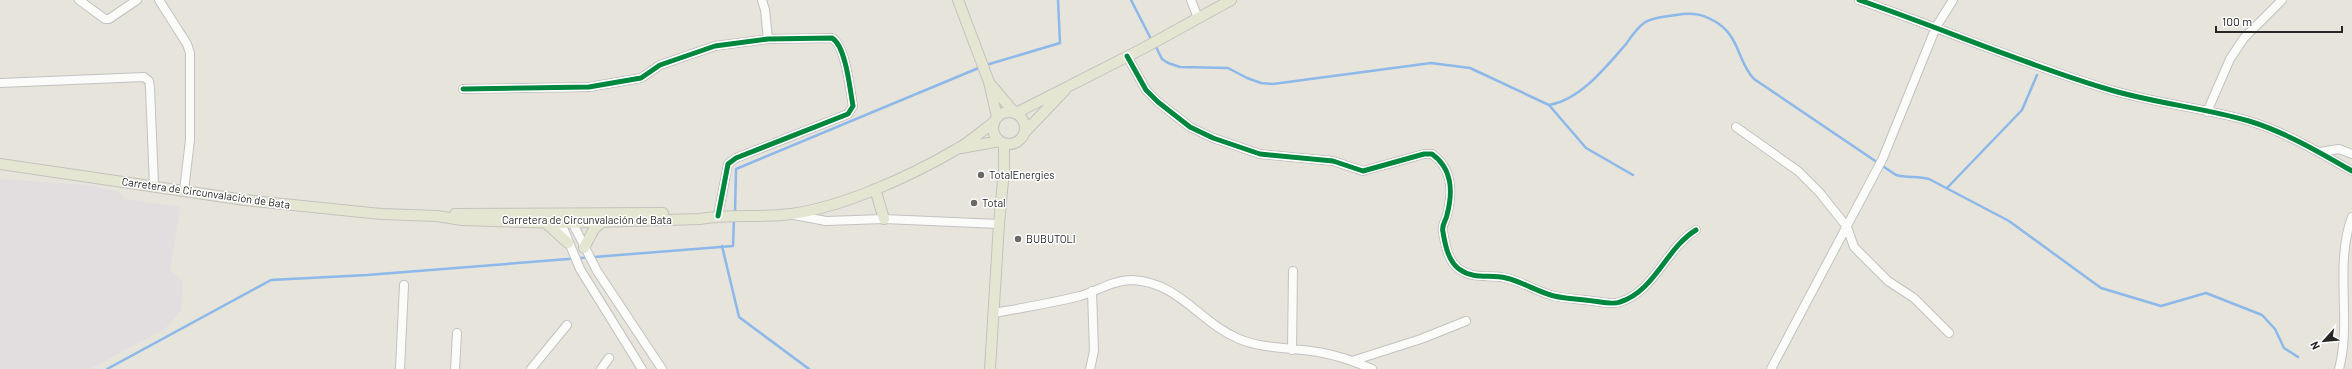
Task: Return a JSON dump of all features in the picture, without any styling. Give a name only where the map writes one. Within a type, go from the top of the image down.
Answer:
[{"type":"main road","points":[[958,0],[988,78],[995,120],[994,133],[1002,142],[1004,170],[998,224],[990,369]]},
{"type":"main road","points":[[995,120],[1004,112],[1014,112],[1142,49],[1231,0]]},
{"type":"main road","points":[[988,78],[1014,112],[1025,123],[1025,132]]},
{"type":"main road","points":[[1004,170],[1015,144],[1070,85]]},
{"type":"main road","name":"Carretera de Circunvalación de Bata","points":[[437,216],[464,213],[559,218],[700,214],[718,216],[791,214],[875,189],[958,149],[995,120]]},
{"type":"main road","name":"Carretera de Circunvalación de Bata","points":[[958,149],[1002,142]]},
{"type":"main road","points":[[1002,142],[1015,144]]},
{"type":"main road","name":"Carretera de Circunvalación de Bata","points":[[0,164],[154,185],[245,200],[381,214],[437,216],[462,220],[546,222],[559,218]]},
{"type":"main road","points":[[875,189],[884,220]]},
{"type":"main road","name":"Carretera de Circunvalación de Bata","points":[[570,218],[603,222],[700,219],[718,216]]},
{"type":"main road","points":[[546,222],[569,245]]},
{"type":"main road","points":[[585,249],[594,229],[603,222]]},
{"type":"street","points":[[78,0],[105,19],[109,19],[137,0]]},
{"type":"street","points":[[158,0],[187,44],[190,53],[190,140],[184,190]]},
{"type":"street","points":[[762,0],[766,10],[768,39]]},
{"type":"street","points":[[1191,0],[1198,18]]},
{"type":"street","points":[[1859,0],[1936,26],[2055,74],[2111,91],[2263,126],[2320,152],[2352,171]]},
{"type":"street","points":[[1770,369],[1827,259],[1847,227],[1883,158],[1936,26],[1953,0]]},
{"type":"street","points":[[2207,112],[2230,59],[2241,43],[2282,0]]},
{"type":"street","points":[[463,89],[589,87],[641,78],[660,65],[715,46],[768,39],[832,38],[836,40],[844,59],[853,106],[852,110],[848,114],[736,158],[728,164],[718,216]]},
{"type":"street","points":[[1127,56],[1146,90],[1158,102],[1190,127],[1213,138],[1260,154],[1333,161],[1363,171],[1424,154],[1432,154],[1439,159],[1448,175],[1451,188],[1447,217],[1442,229],[1446,246],[1452,262],[1460,270],[1474,276],[1505,278],[1555,296],[1619,303],[1631,297],[1646,284],[1663,266],[1686,236],[1696,230]]},
{"type":"street","points":[[0,83],[144,77],[149,80],[154,185]]},
{"type":"street","points":[[1736,128],[1798,171],[1820,193],[1847,227],[1854,247],[1888,281],[1914,298],[1950,333]]},
{"type":"street","points":[[2320,152],[2339,149],[2352,154]]},
{"type":"street","points":[[791,214],[826,220],[884,220],[998,224]]},
{"type":"street","points":[[2339,369],[2348,349],[2346,246],[2352,217]]},
{"type":"street","points":[[559,218],[580,269],[642,369]]},
{"type":"street","points":[[570,218],[597,271],[662,369]]},
{"type":"street","points":[[1292,350],[1293,271]]},
{"type":"street","points":[[994,313],[1047,303],[1130,280],[1153,282],[1190,304],[1214,324],[1239,339],[1265,347],[1322,353],[1352,361],[1372,369]]},
{"type":"street","points":[[400,369],[404,285]]},
{"type":"street","points":[[1090,369],[1094,351],[1092,291]]},
{"type":"street","points":[[1352,361],[1421,339],[1466,321]]},
{"type":"street","points":[[532,369],[567,325]]},
{"type":"street","points":[[455,369],[458,333]]},
{"type":"street","points":[[601,369],[609,358]]},
{"type":"shaded area","points":[[0,179],[89,185],[119,192],[125,199],[180,207],[170,270],[183,282],[181,310],[165,329],[89,369],[0,369]]},
{"type":"waterway","points":[[986,65],[1060,43],[1058,0]]},
{"type":"waterway","points":[[1131,0],[1152,41]]},
{"type":"waterway","points":[[1155,45],[1162,59],[1168,63],[1180,67],[1228,68],[1247,78],[1261,83],[1273,84],[1431,63],[1470,68],[1549,105],[1560,102],[1582,90],[1610,63],[1639,27],[1647,21],[1682,14],[1703,16],[1719,24],[1726,30],[1754,79],[1896,175],[1929,179],[2009,221],[2101,288],[2161,306],[2206,293],[2262,315],[2275,329],[2284,348],[2298,357]]},
{"type":"waterway","points":[[735,213],[736,169],[981,67]]},
{"type":"waterway","points":[[1947,188],[2022,110],[2037,75]]},
{"type":"waterway","points":[[1549,105],[1586,148],[1633,175]]},
{"type":"waterway","points":[[107,369],[271,280],[367,275],[733,246],[734,218]]},
{"type":"waterway","points":[[722,246],[739,317],[809,369]]},
{"type":"cycle path","points":[[1859,0],[2042,68],[2104,88],[2140,98],[2213,112],[2249,121],[2302,143],[2352,171]]},
{"type":"cycle path","points":[[463,89],[589,87],[641,78],[660,65],[715,46],[768,39],[832,38],[841,50],[847,69],[853,106],[848,114],[736,158],[728,164],[718,216]]},
{"type":"cycle path","points":[[1127,56],[1146,90],[1158,102],[1190,127],[1213,138],[1260,154],[1333,161],[1363,171],[1424,154],[1432,154],[1444,167],[1450,182],[1449,206],[1443,225],[1448,252],[1455,266],[1476,276],[1506,278],[1559,297],[1617,303],[1632,296],[1642,289],[1652,279],[1676,247],[1696,230]]},
{"type":"place","name":"TotalEnergies","points":[[981,175]]},
{"type":"place","name":"Total","points":[[974,203]]},
{"type":"place","name":"BUBUTOLI","points":[[1018,239]]}]
